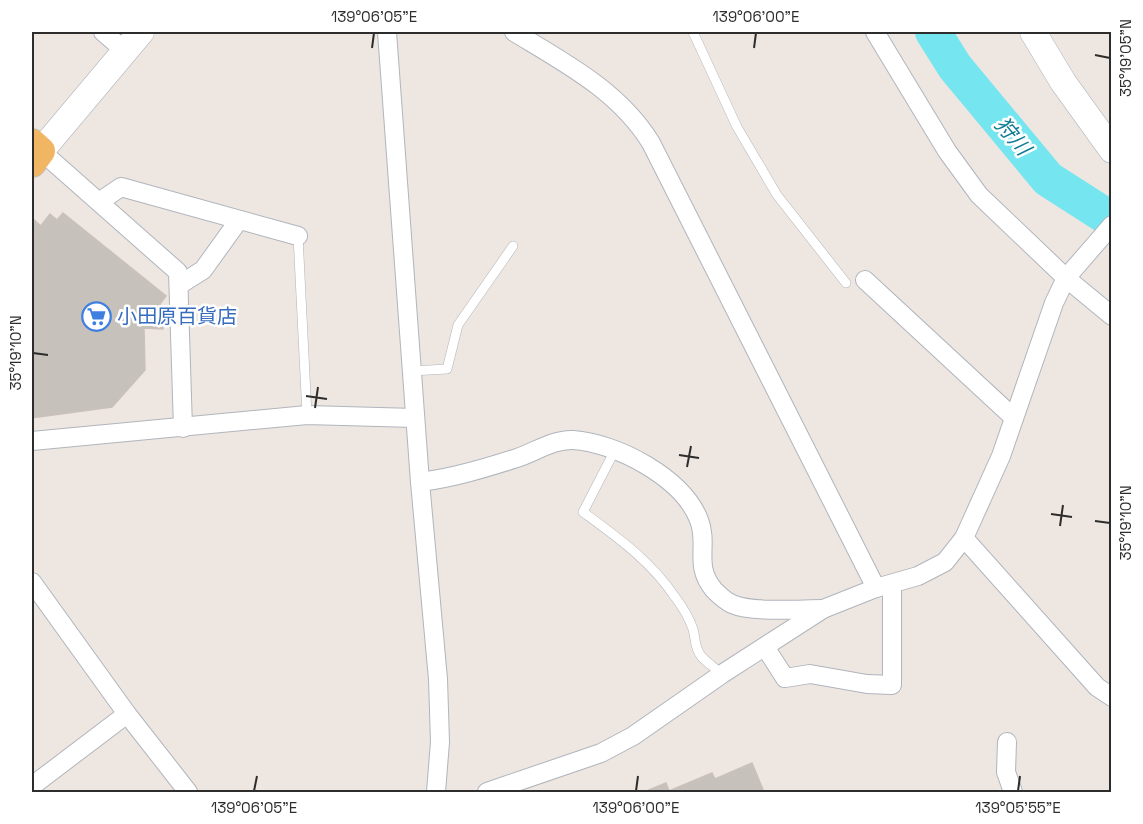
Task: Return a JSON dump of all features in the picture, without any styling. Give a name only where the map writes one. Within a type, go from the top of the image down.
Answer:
[{"type":"main road","points":[[34,152],[141,32]]},
{"type":"main road","points":[[1033,32],[1063,82],[1109,140]]},
{"type":"street","points":[[103,32],[125,51]]},
{"type":"street","points":[[387,32],[411,371],[438,678],[441,742],[436,792]]},
{"type":"street","points":[[514,32],[598,85],[619,102],[640,125],[884,586],[892,685],[867,684],[810,674],[785,678],[765,646]]},
{"type":"street","points":[[875,32],[947,151],[979,195],[1066,278],[1112,316]]},
{"type":"street","points":[[34,152],[99,202],[178,272],[183,428]]},
{"type":"street","points":[[99,202],[121,187],[298,236]]},
{"type":"street","points":[[179,285],[203,270],[239,220]]},
{"type":"street","points":[[488,792],[601,753],[649,726],[722,674],[823,609],[918,576],[945,562],[964,538],[1001,456],[1054,303],[1066,278],[1112,225]]},
{"type":"street","points":[[865,280],[1014,418]]},
{"type":"street","points":[[32,441],[307,415],[415,418]]},
{"type":"street","points":[[420,482],[479,471],[549,444],[571,440],[615,450],[660,475],[692,503],[700,523],[702,563],[706,580],[718,594],[732,604],[756,609],[823,609]]},
{"type":"street","points":[[964,538],[1097,687],[1112,698]]},
{"type":"street","points":[[32,582],[127,714],[188,792]]},
{"type":"street","points":[[32,786],[127,714]]},
{"type":"street","points":[[1007,742],[1006,772],[1013,792]]},
{"type":"lane","points":[[693,32],[737,127],[777,195],[846,283]]},
{"type":"lane","points":[[298,236],[307,415]]},
{"type":"lane","points":[[411,371],[447,369],[458,325],[513,246]]},
{"type":"lane","points":[[615,450],[583,512],[627,544],[663,581],[688,618],[694,631],[695,646],[702,657],[722,674]]},
{"type":"building","name":"小田原百貨店","points":[[63,213],[166,296],[160,304],[163,329],[144,328],[145,370],[112,407],[32,418],[32,237],[50,214],[57,220]]},
{"type":"building","points":[[32,218],[41,226],[32,237]]},
{"type":"building","points":[[752,763],[764,792],[644,792],[666,783],[669,791],[712,773],[715,779]]},
{"type":"waterway","name":"狩川","points":[[933,32],[955,67],[1048,179],[1112,220]]},
{"type":"place","name":"小田原百貨店","points":[[96,316]]}]
